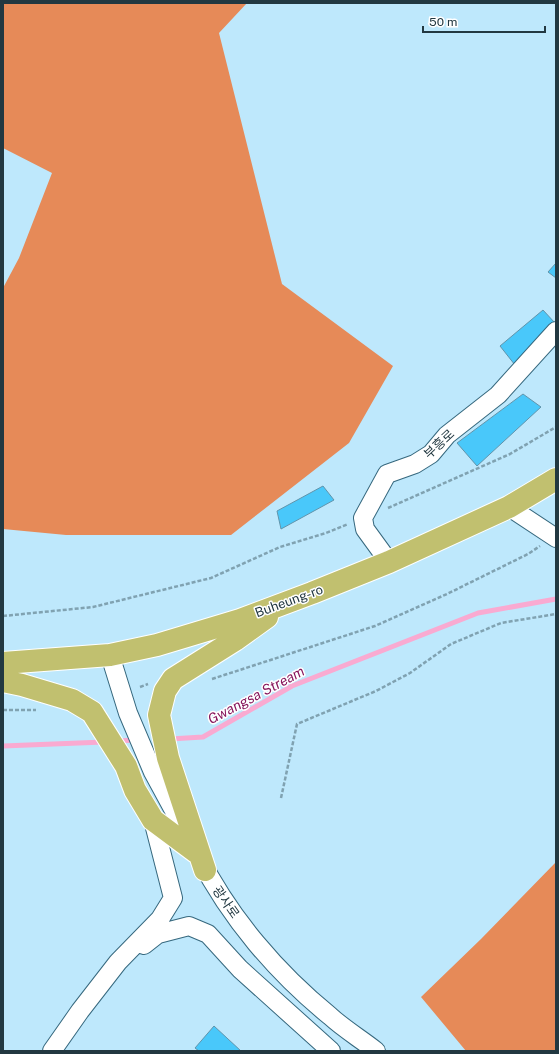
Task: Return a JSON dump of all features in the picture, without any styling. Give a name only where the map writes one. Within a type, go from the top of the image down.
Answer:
[{"type":"main road","name":"Buheung-ro","points":[[3,664],[110,655],[164,642],[240,620],[389,562],[509,507],[555,480]]},
{"type":"main road","points":[[200,861],[161,765],[159,715],[165,691],[174,678],[235,640],[286,603]]},
{"type":"main road","points":[[3,681],[72,700],[92,712],[126,766],[135,790],[153,820],[200,861]]},
{"type":"street","name":"부흥로","points":[[363,518],[387,474],[415,464],[431,454],[447,435],[498,395],[556,331]]},
{"type":"street","points":[[509,507],[555,537]]},
{"type":"street","points":[[363,518],[365,529],[389,562]]},
{"type":"street","points":[[110,655],[128,713],[161,765]]},
{"type":"street","points":[[52,1051],[80,1011],[118,962],[160,919],[173,898],[153,820]]},
{"type":"street","name":"광사로","points":[[200,861],[212,883],[234,914],[294,984],[330,1017],[376,1051]]},
{"type":"street","points":[[118,962],[158,934],[189,926],[208,934],[240,969],[331,1051]]},
{"type":"path","points":[[3,616],[93,607],[211,578],[280,547],[326,533],[363,518],[510,454],[556,427]]},
{"type":"path","points":[[209,680],[375,626],[447,594],[528,554],[555,537]]},
{"type":"path","points":[[281,798],[297,724],[376,691],[410,673],[451,644],[501,623],[556,614]]},
{"type":"shaded area","points":[[3,3],[247,3],[219,33],[282,284],[393,366],[349,443],[231,535],[66,535],[3,529],[3,288],[19,258],[52,173],[3,148]]},
{"type":"shaded area","points":[[556,862],[556,1051],[466,1051],[421,997],[481,939]]},
{"type":"building","points":[[556,263],[556,278],[548,272]]},
{"type":"building","points":[[543,310],[555,323],[515,365],[500,346]]},
{"type":"building","points":[[523,394],[541,407],[477,466],[457,443]]},
{"type":"building","points":[[323,486],[334,500],[281,529],[277,511]]},
{"type":"building","points":[[214,1026],[241,1051],[199,1051],[195,1048]]},
{"type":"waterway","name":"Gwangsa Stream","points":[[170,739],[203,737],[292,686],[478,613],[556,599]]},
{"type":"waterway","name":"Gwangsa Stream","points":[[118,741],[136,740]]},
{"type":"waterway","name":"Gwangsa Stream","points":[[3,746],[104,742]]}]
